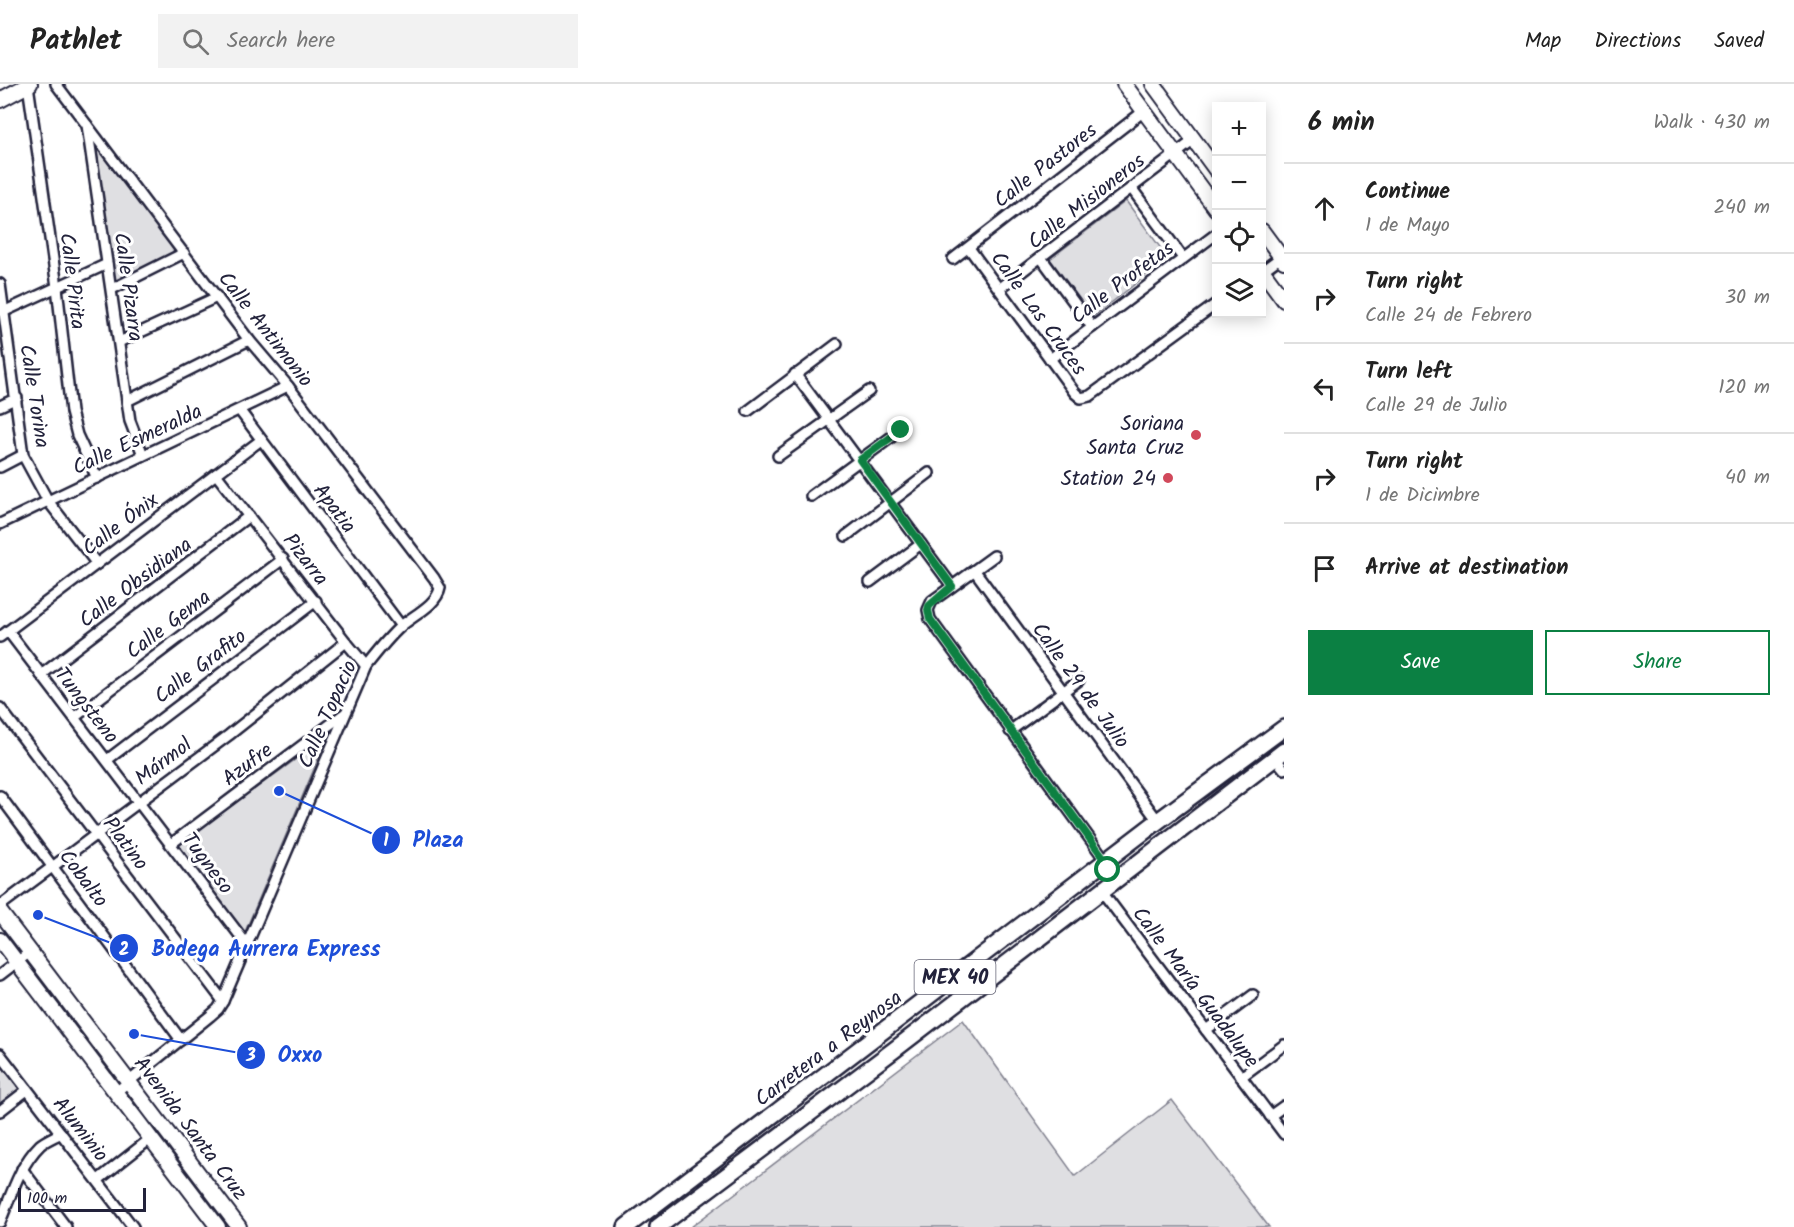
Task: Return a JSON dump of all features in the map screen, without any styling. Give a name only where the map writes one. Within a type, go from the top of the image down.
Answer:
[{"type":"main road","name":"Carretera a Reynosa","points":[[626,1227],[1175,808],[1284,728]]},
{"type":"main road","name":"Carretera a Reynosa","points":[[658,1227],[894,1050],[1198,816],[1281,759]]},
{"type":"main road","points":[[1175,808],[1174,819],[1179,824],[1198,816]]},
{"type":"main road","points":[[1114,880],[1136,851],[1144,832]]},
{"type":"main road","points":[[1067,916],[1104,879],[1108,870],[1106,861]]},
{"type":"main road","points":[[724,1153],[735,1169]]},
{"type":"street","name":"Calle Antimonio","points":[[56,84],[87,122],[249,340],[288,386],[434,578],[440,588],[436,598]]},
{"type":"street","points":[[1124,84],[1212,204]]},
{"type":"street","points":[[0,100],[29,85]]},
{"type":"street","name":"Calle Pirita","points":[[29,85],[57,287],[71,412],[77,435],[97,478]]},
{"type":"street","points":[[1159,86],[1212,165]]},
{"type":"street","name":"Calle Pastores","points":[[953,259],[1144,111]]},
{"type":"street","name":"Calle Pizarra","points":[[87,122],[130,421],[143,454]]},
{"type":"street","name":"Calle Misioneros","points":[[999,289],[1194,140]]},
{"type":"street","points":[[1132,189],[1183,258]]},
{"type":"street","name":"Calle Profetas","points":[[1050,359],[1212,237]]},
{"type":"street","points":[[1266,237],[1282,259],[1266,268]]},
{"type":"street","name":"Calle Las Cruces","points":[[969,248],[1075,393],[1082,398],[1090,396],[1212,307]]},
{"type":"street","points":[[112,289],[184,253]]},
{"type":"street","points":[[1041,259],[1092,327]]},
{"type":"street","points":[[3,312],[107,264]]},
{"type":"street","points":[[1266,275],[1284,300]]},
{"type":"street","name":"Calle Torina","points":[[0,284],[4,344],[17,398],[23,455],[48,501],[97,564]]},
{"type":"street","points":[[119,342],[217,297]]},
{"type":"street","points":[[127,401],[249,340]]},
{"type":"street","points":[[748,411],[837,344]]},
{"type":"street","points":[[795,375],[952,586]]},
{"type":"street","name":"Calle Esmeralda","points":[[0,524],[143,454],[240,411],[288,386]]},
{"type":"street","points":[[778,456],[869,391]]},
{"type":"street","points":[[0,406],[17,398]]},
{"type":"street","name":"Apatia","points":[[240,411],[401,626]]},
{"type":"street","points":[[812,496],[901,430]]},
{"type":"street","name":"Calle Ónix","points":[[4,634],[261,440]]},
{"type":"street","points":[[0,466],[23,455]]},
{"type":"street","points":[[846,536],[929,473]]},
{"type":"street","name":"Pizarra","points":[[216,474],[366,666]]},
{"type":"street","name":"Calle Obsidiana","points":[[41,675],[249,516]]},
{"type":"street","points":[[870,582],[921,544]]},
{"type":"street","points":[[994,556],[932,601],[928,610],[930,619],[1106,861]]},
{"type":"street","name":"Calle Gema","points":[[75,717],[283,559]]},
{"type":"street","name":"Calle 29 de Julio","points":[[975,571],[1158,821]]},
{"type":"street","name":"Calle Topacio","points":[[116,1092],[218,1009],[248,946],[366,666],[381,646],[401,626],[436,598]]},
{"type":"street","name":"Calle Grafito","points":[[107,760],[316,601]]},
{"type":"street","name":"Tungsteno","points":[[4,634],[75,717],[138,802]]},
{"type":"street","name":"Mármol","points":[[0,906],[229,735],[346,642]]},
{"type":"street","points":[[1010,731],[1079,680]]},
{"type":"street","name":"Platino","points":[[0,708],[223,1001]]},
{"type":"street","name":"Azufre","points":[[171,843],[346,713]]},
{"type":"street","name":"Cobalto","points":[[0,796],[181,1040]]},
{"type":"street","name":"Tugneso","points":[[138,802],[248,946]]},
{"type":"street","name":"Calle María Guadalupe","points":[[1101,890],[1284,1134]]},
{"type":"street","name":"Avenida Santa Cruz","points":[[0,912],[239,1227]]},
{"type":"street","name":"Avenida Santa Cruz","points":[[0,940],[218,1227]]},
{"type":"street","points":[[0,975],[30,952]]},
{"type":"street","points":[[1206,1030],[1252,995]]},
{"type":"street","points":[[1241,1077],[1284,1045]]},
{"type":"street","name":"Aluminio","points":[[0,1054],[133,1227]]},
{"type":"street","points":[[0,1111],[27,1090]]},
{"type":"street","points":[[1270,1116],[1284,1106]]},
{"type":"street","points":[[0,1222],[22,1169],[42,1143],[61,1133]]},
{"type":"street","points":[[98,1180],[150,1139]]},
{"type":"street","points":[[22,1169],[66,1227]]},
{"type":"shaded area","points":[[87,122],[184,253],[112,289]]},
{"type":"shaded area","points":[[1126,201],[1168,258],[1093,317],[1050,259]]},
{"type":"shaded area","points":[[328,736],[244,934],[177,845]]},
{"type":"shaded area","points":[[963,1020],[1075,1176],[1172,1100],[1269,1227],[691,1227]]},
{"type":"shaded area","points":[[0,1054],[27,1090],[0,1111]]},
{"type":"place","name":"Soriana Santa Cruz","points":[[1196,435]]},
{"type":"place","name":"Station 24","points":[[1168,478]]},
{"type":"place","name":"Plaza","points":[[279,791]]},
{"type":"place","name":"Bodega Aurrera Express","points":[[38,915]]},
{"type":"place","name":"Oxxo","points":[[134,1034]]},
{"type":"route","points":[[901,430],[860,460],[952,586],[932,601],[928,610],[930,619],[1106,861],[1108,870]]}]
